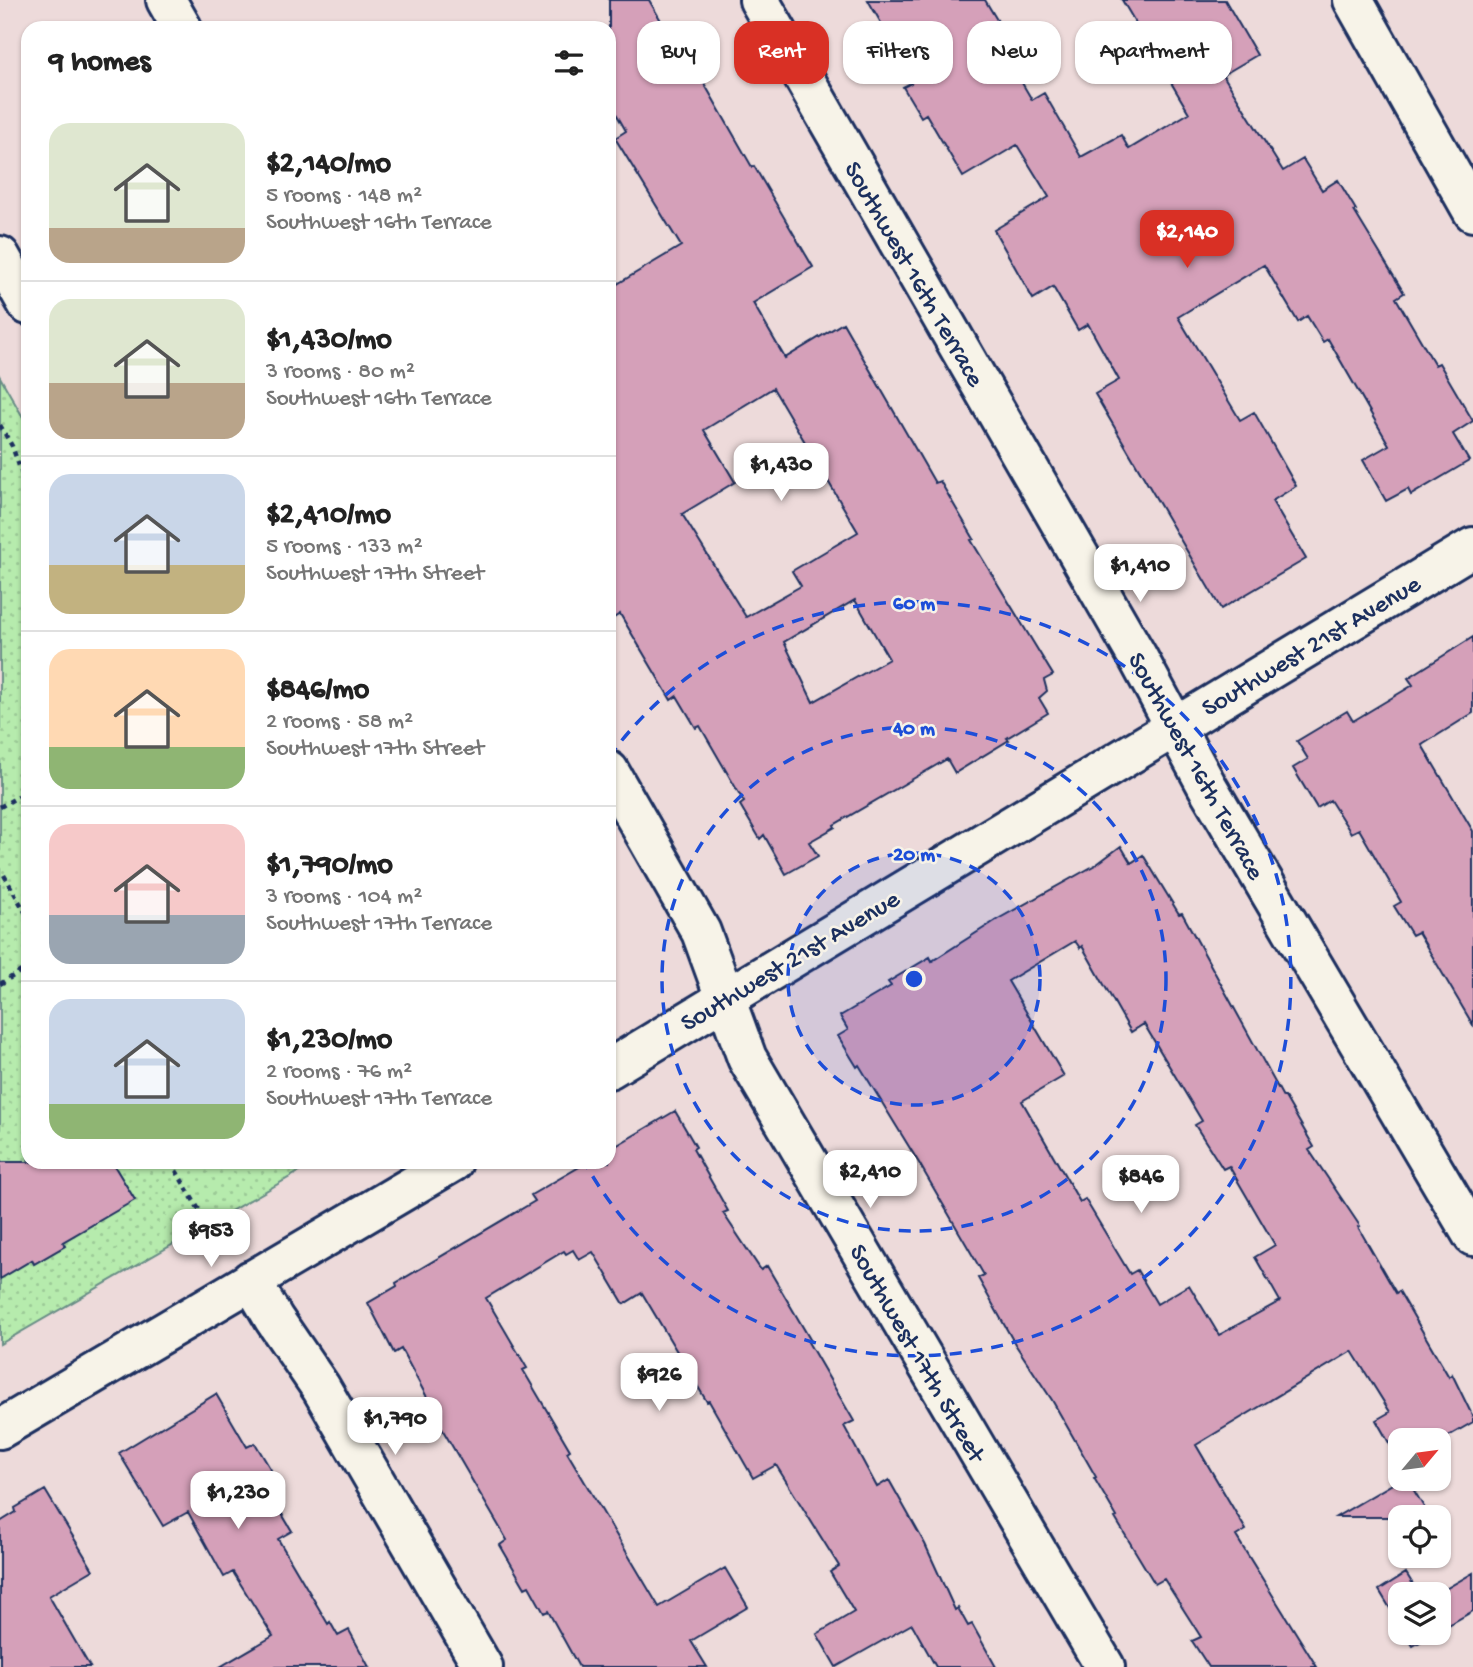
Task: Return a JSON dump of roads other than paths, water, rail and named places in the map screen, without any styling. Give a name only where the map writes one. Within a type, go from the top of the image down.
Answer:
[{"type":"street","points":[[166,0],[178,21]]},
{"type":"street","name":"Southwest 16th Terrace","points":[[758,0],[1137,656],[1207,786],[1473,1236]]},
{"type":"street","points":[[1353,0],[1473,212]]},
{"type":"street","points":[[0,256],[21,292]]},
{"type":"street","name":"Southwest 21st Avenue","points":[[616,1065],[1473,547]]},
{"type":"street","name":"Southwest 17th Street","points":[[616,783],[701,932],[747,1058],[1105,1667]]},
{"type":"street","points":[[0,1429],[441,1169]]},
{"type":"street","points":[[251,1280],[321,1388],[483,1667]]}]
